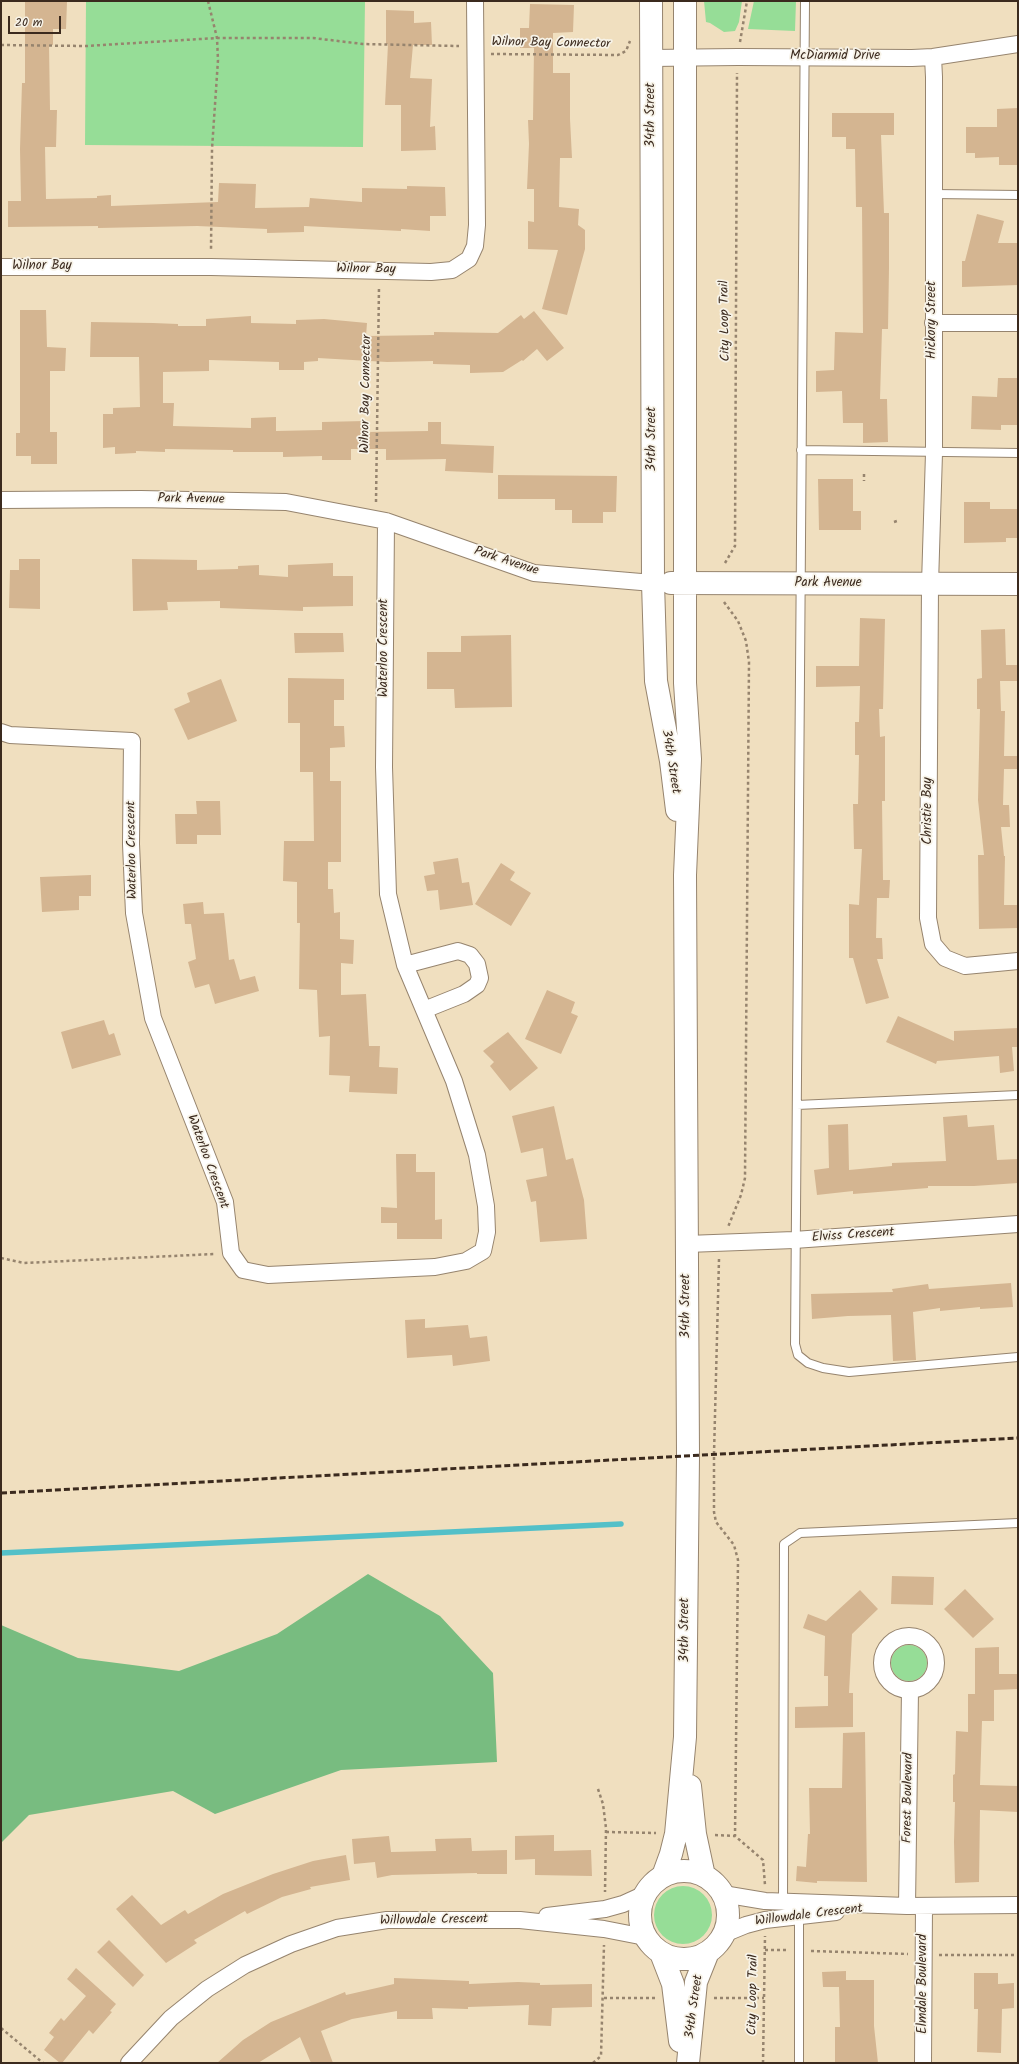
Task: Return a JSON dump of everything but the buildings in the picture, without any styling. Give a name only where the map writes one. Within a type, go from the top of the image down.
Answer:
[{"type":"main road","name":"34th Street","points":[[651,1],[653,583],[656,681],[671,761],[685,875]]},
{"type":"main road","name":"34th Street","points":[[663,1876],[676,1834],[685,1737],[687,1244],[685,875],[690,759],[685,683],[685,1]]},
{"type":"main road","name":"Park Avenue","points":[[653,583],[1018,584]]},
{"type":"main road","name":"34th Street","points":[[685,1737],[695,1834],[704,1876]]},
{"type":"main road","points":[[676,1872],[690,1872],[704,1876],[715,1884],[723,1894],[727,1907],[728,1921],[724,1934],[717,1944],[708,1952],[697,1958],[684,1960],[672,1958],[661,1953],[652,1946],[645,1937],[640,1923],[640,1908],[645,1894],[652,1884],[663,1876],[676,1872]]},
{"type":"main road","name":"34th Street","points":[[688,2063],[696,1982],[708,1952]]},
{"type":"main road","name":"34th Street","points":[[661,1953],[668,1970],[676,1998],[683,2063]]},
{"type":"street","name":"Wilnor Bay","points":[[1,267],[211,268],[431,272],[452,270],[469,259],[475,246],[477,225],[474,50],[475,1]]},
{"type":"street","name":"McDiarmid Drive","points":[[652,58],[933,57],[1018,44]]},
{"type":"street","name":"Hickory Street","points":[[930,584],[934,453],[933,57]]},
{"type":"street","points":[[933,323],[1018,323]]},
{"type":"street","name":"Park Avenue","points":[[1,500],[141,499],[286,502],[381,520],[534,573],[653,583]]},
{"type":"street","name":"Waterloo Crescent","points":[[1,732],[10,734],[132,741],[131,844],[134,913],[153,1018],[225,1202],[231,1253],[243,1270],[268,1275],[434,1267],[466,1261],[483,1251],[487,1232],[486,1206],[477,1155],[454,1081],[405,965],[388,894],[385,842],[381,520]]},
{"type":"street","name":"Christie Bay","points":[[930,584],[928,918],[934,944],[945,958],[965,966],[1018,961]]},
{"type":"street","points":[[405,965],[458,951],[470,955],[477,964],[480,978],[477,985],[464,994],[424,1010]]},
{"type":"street","name":"Elviss Crescent","points":[[687,1244],[794,1240],[1018,1224]]},
{"type":"street","name":"Forest Boulevard","points":[[902,1906],[910,1690]]},
{"type":"street","name":"Willowdale Crescent","points":[[520,1920],[605,1909],[623,1904],[645,1894]]},
{"type":"street","name":"Willowdale Crescent","points":[[723,1894],[743,1899],[782,1902],[902,1906],[1018,1905]]},
{"type":"street","name":"Willowdale Crescent","points":[[724,1934],[746,1925],[765,1920],[902,1906]]},
{"type":"street","name":"Elmdale Boulevard","points":[[923,2063],[924,1906]]},
{"type":"street","name":"Willowdale Crescent","points":[[129,2063],[172,2018],[207,1989],[245,1965],[291,1944],[337,1928],[387,1920],[520,1920],[604,1929],[645,1937]]},
{"type":"lane","points":[[805,1],[797,1105],[794,1240],[795,1344],[798,1355],[808,1363],[823,1368],[849,1372],[1018,1358]]},
{"type":"lane","points":[[934,194],[1018,195]]},
{"type":"lane","points":[[801,450],[1018,454]]},
{"type":"lane","points":[[797,1105],[1018,1094]]},
{"type":"lane","points":[[782,1902],[784,1544],[800,1533],[1018,1523]]},
{"type":"lane","points":[[799,1916],[799,2063]]},
{"type":"path","points":[[208,1],[217,38],[218,60],[212,149],[211,268]]},
{"type":"path","points":[[740,41],[747,1]]},
{"type":"path","name":"Wilnor Bay Connector","points":[[1,45],[86,46],[217,38],[313,38],[363,44],[462,46],[486,54],[618,55],[626,51],[633,35]]},
{"type":"path","name":"City Loop Trail","points":[[724,564],[735,546],[737,74]]},
{"type":"path","name":"Wilnor Bay Connector","points":[[379,270],[381,520]]},
{"type":"path","points":[[864,474],[864,481]]},
{"type":"path","points":[[1,1258],[24,1263],[231,1253]]},
{"type":"path","points":[[598,1789],[603,1804],[606,1832],[605,1897]]},
{"type":"path","points":[[606,1832],[661,1834]]},
{"type":"path","points":[[710,1835],[735,1836]]},
{"type":"path","name":"City Loop Trail","points":[[763,2063],[765,1935]]},
{"type":"path","points":[[593,2063],[601,2056],[604,1998],[604,1938]]},
{"type":"path","points":[[764,1950],[924,1955],[1018,1955]]},
{"type":"path","points":[[604,1998],[657,1998]]},
{"type":"path","points":[[707,1998],[764,1998]]},
{"type":"path","points":[[1,2028],[43,2063]]},
{"type":"green space","points":[[86,1],[365,1],[363,147],[85,145]]},
{"type":"green space","points":[[704,1],[742,1],[739,22],[735,31],[724,32],[706,22]]},
{"type":"green space","points":[[754,1],[796,1],[795,31],[748,29]]},
{"type":"green space","points":[[368,1574],[440,1616],[493,1673],[497,1762],[341,1770],[215,1814],[173,1791],[29,1815],[1,1843],[1,1625],[78,1658],[179,1671],[277,1634]]},
{"type":"green space","points":[[913,1645],[922,1650],[926,1656],[926,1670],[922,1676],[913,1681],[905,1681],[896,1676],[892,1670],[891,1659],[896,1650],[902,1646]]},
{"type":"green space","points":[[683,1886],[699,1891],[707,1899],[712,1915],[707,1931],[699,1939],[683,1944],[667,1939],[659,1931],[654,1915],[659,1899],[667,1891]]},
{"type":"waterway","points":[[1,1553],[621,1524]]},
{"type":"railway","points":[[1,1493],[1018,1438]]}]
